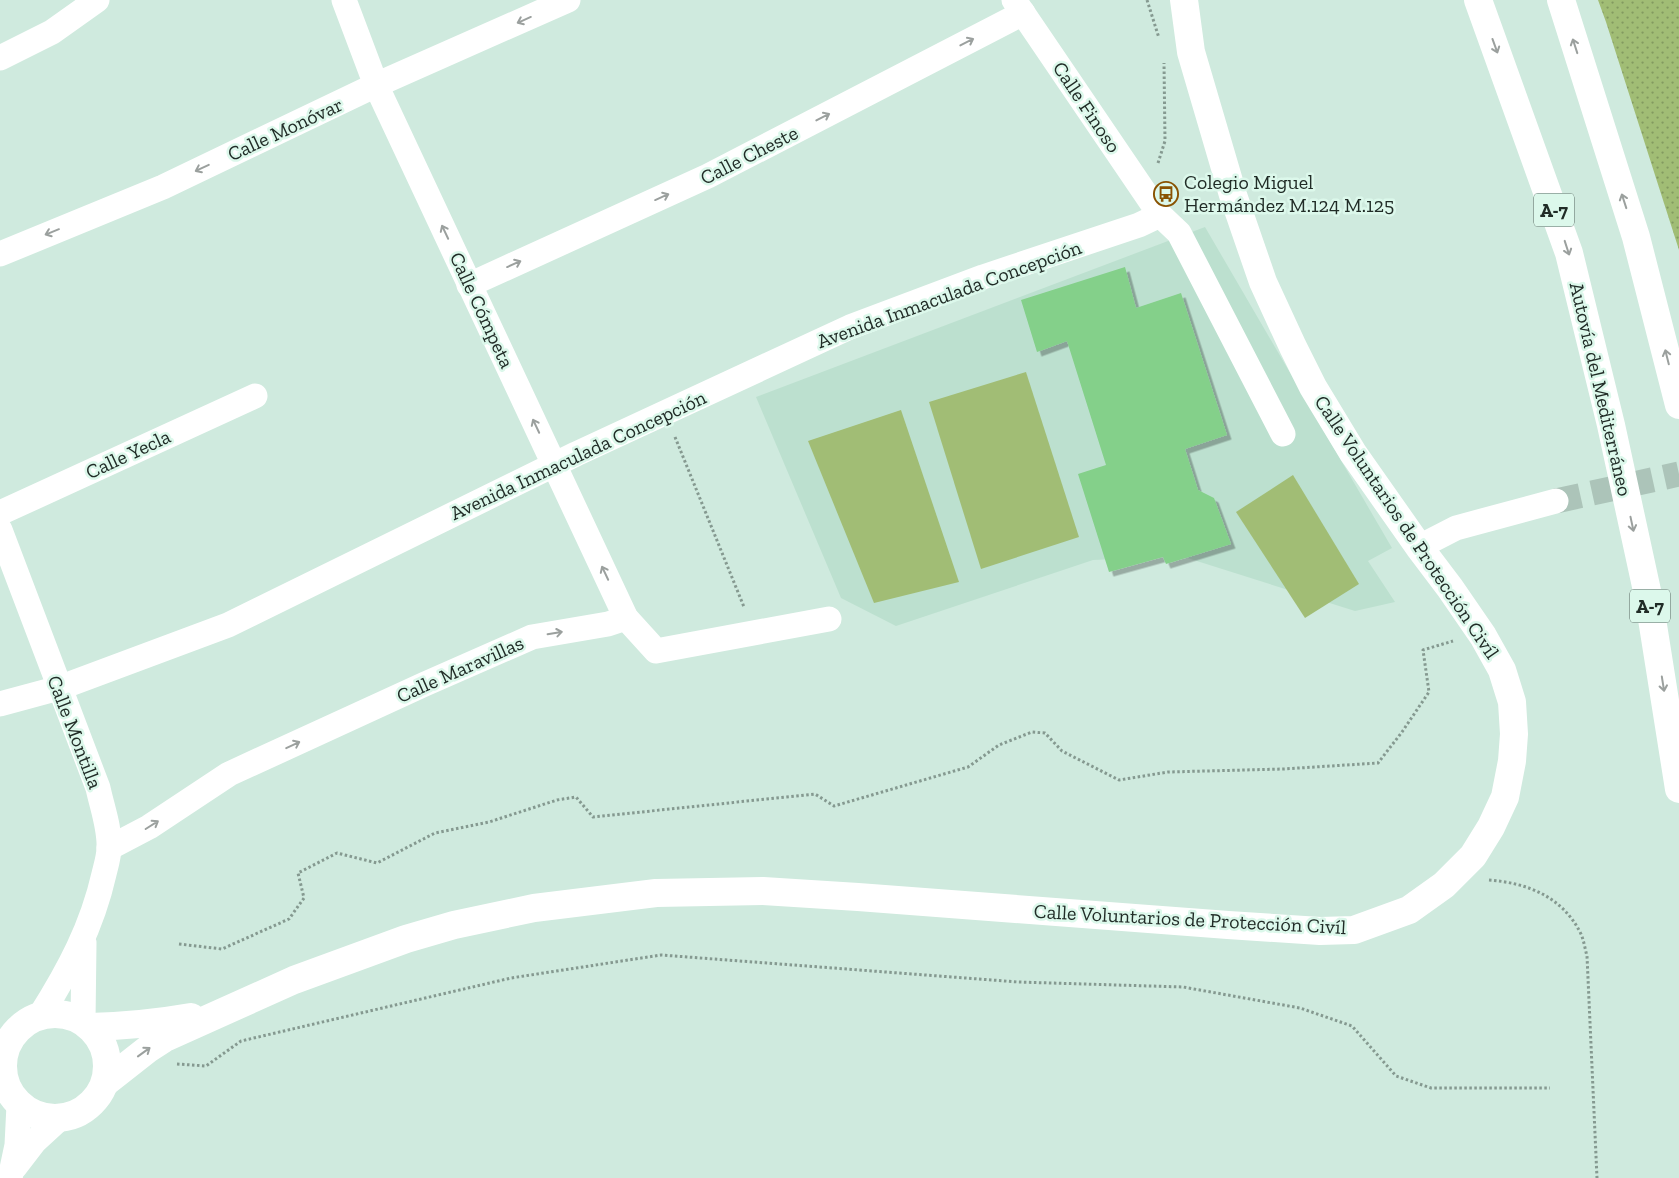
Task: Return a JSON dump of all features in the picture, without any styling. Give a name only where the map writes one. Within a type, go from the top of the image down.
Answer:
[{"type":"main road","name":"Calle Voluntarios de Protección Civíl","points":[[106,1082],[165,1038],[312,973],[406,938],[454,925],[534,908],[656,892],[763,891],[1320,931],[1354,930],[1409,910],[1444,885],[1473,856],[1491,826],[1505,797],[1512,760],[1514,734],[1512,702],[1502,670],[1483,636],[1353,453],[1313,387],[1293,348],[1263,282],[1233,195],[1190,52],[1184,0]]},
{"type":"main road","name":"Autovía del Mediterráneo","points":[[1478,0],[1569,253],[1611,425],[1649,600],[1679,789]]},
{"type":"main road","points":[[1561,0],[1636,237],[1679,404]]},
{"type":"main road","name":"Calle Voluntarios de Protección Civíl","points":[[87,1024],[123,1026],[166,1022],[226,1010]]},
{"type":"main road","points":[[55,1014],[70,1016],[87,1024],[100,1039],[106,1052],[108,1068],[106,1082],[98,1096],[88,1108],[75,1116],[59,1119],[31,1114],[19,1105],[9,1092],[2,1074],[6,1048],[13,1035],[21,1024],[55,1014]]},
{"type":"street","points":[[0,58],[52,32],[96,0]]},
{"type":"street","name":"Calle Cómpeta","points":[[344,0],[376,85],[626,618]]},
{"type":"street","name":"Calle Monóvar","points":[[0,254],[163,187],[376,85],[568,0]]},
{"type":"street","name":"Calle Finoso","points":[[1018,7],[1160,215],[1179,233],[1283,434]]},
{"type":"street","name":"Calle Cheste","points":[[469,285],[708,176],[1018,7]]},
{"type":"street","name":"Avenida Inmaculada Concepción","points":[[0,704],[59,688],[228,625],[555,464],[850,327],[983,277],[1139,225],[1160,215]]},
{"type":"street","name":"Calle Yecla","points":[[0,513],[256,396]]},
{"type":"street","points":[[1419,547],[1456,528],[1556,501]]},
{"type":"street","name":"Calle Montilla","points":[[0,530],[98,788],[108,827],[110,848],[93,914],[84,938],[63,980],[21,1024]]},
{"type":"street","points":[[626,618],[656,651],[829,619]]},
{"type":"street","name":"Calle Maravillas","points":[[110,848],[149,827],[229,774],[425,684],[532,637],[608,624],[626,618]]},
{"type":"street","name":"Calle Montilla","points":[[84,938],[87,1024]]},
{"type":"street","points":[[11,1174],[17,1144],[19,1105]]},
{"type":"street","points":[[11,1174],[35,1141],[59,1119]]},
{"type":"path","points":[[1147,0],[1161,44]]},
{"type":"path","points":[[1139,184],[1158,164],[1165,141],[1164,53]]},
{"type":"path","points":[[674,435],[755,633]]},
{"type":"path","points":[[179,944],[222,949],[289,919],[304,898],[298,873],[337,853],[377,863],[435,833],[489,822],[557,800],[576,797],[594,817],[815,794],[834,806],[968,767],[999,745],[1032,732],[1045,733],[1062,751],[1119,780],[1168,772],[1283,769],[1378,763],[1412,719],[1429,692],[1423,650],[1458,640]]},
{"type":"path","points":[[1444,885],[1490,880],[1520,884],[1540,892],[1555,901],[1572,919],[1582,936],[1587,956],[1597,1178]]},
{"type":"path","points":[[148,1049],[173,1064],[206,1066],[241,1041],[511,978],[661,955],[1018,982],[1183,987],[1300,1008],[1352,1026],[1396,1076],[1431,1088],[1550,1088]]},
{"type":"shaded area","points":[[1205,227],[1392,548],[1368,561],[1395,602],[1355,611],[1181,556],[1093,560],[896,626],[841,598],[756,397]]},
{"type":"green space","points":[[1598,0],[1679,0],[1679,250],[1606,22]]},
{"type":"green space","points":[[1026,372],[1079,537],[981,569],[929,402]]},
{"type":"green space","points":[[901,410],[959,582],[874,603],[808,441]]},
{"type":"green space","points":[[1293,475],[1359,584],[1305,618],[1236,512]]},
{"type":"building","points":[[1125,267],[1136,308],[1181,293],[1227,435],[1185,449],[1198,490],[1214,498],[1231,544],[1166,564],[1163,557],[1109,572],[1078,474],[1106,465],[1067,341],[1037,352],[1021,300]]},
{"type":"tunnel","points":[[1556,501],[1679,474]]},
{"type":"place","name":"Colegio Miguel Hermández M.124 M.125","points":[[1166,194]]}]
